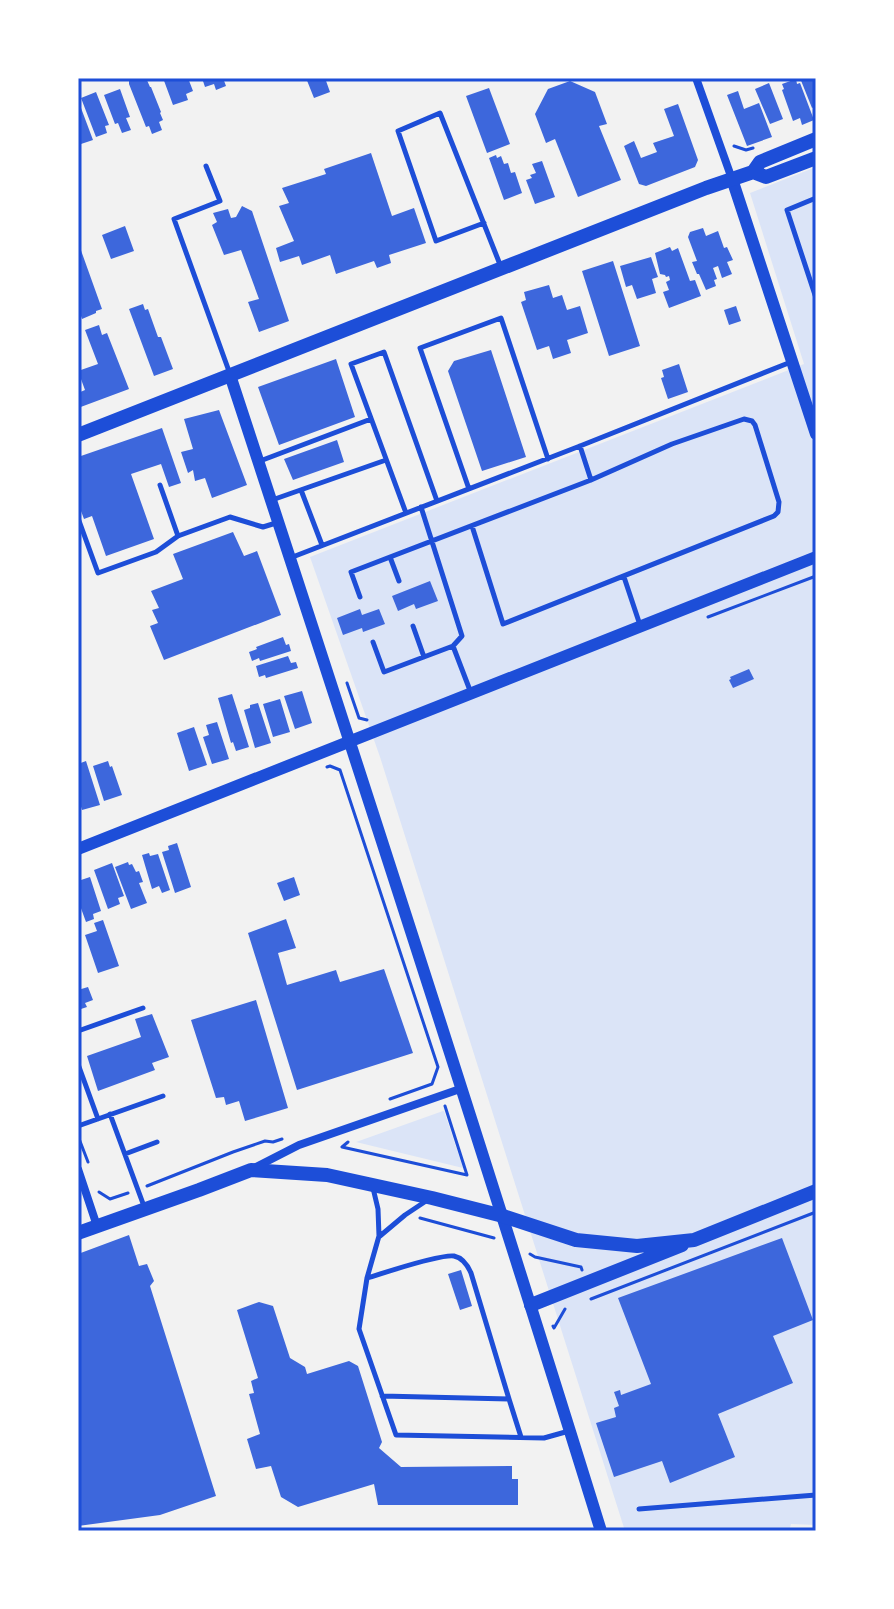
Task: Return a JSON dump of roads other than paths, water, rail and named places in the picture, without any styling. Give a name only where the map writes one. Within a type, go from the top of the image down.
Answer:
[{"type":"main road","points":[[78,435],[753,172],[760,162],[816,139]]},
{"type":"main road","points":[[753,172],[766,177],[816,158]]},
{"type":"main road","points":[[78,1233],[251,1170],[327,1175],[372,1184],[503,1216],[576,1240],[637,1246],[694,1240]]},
{"type":"main road","points":[[531,1305],[816,1191]]},
{"type":"street","points":[[696,78],[816,434]]},
{"type":"street","points":[[230,375],[503,1216],[601,1531]]},
{"type":"street","points":[[78,849],[816,557]]},
{"type":"street","points":[[251,1170],[299,1145],[462,1094]]},
{"type":"street","points":[[78,1169],[97,1226]]},
{"type":"lane","points":[[484,223],[436,241],[398,131],[440,113],[484,223],[501,268]]},
{"type":"lane","points":[[206,166],[220,201],[174,219],[230,375]]},
{"type":"lane","points":[[816,198],[787,210],[816,298]]},
{"type":"lane","points":[[470,489],[420,348],[501,318],[548,459]]},
{"type":"lane","points":[[406,513],[351,364],[384,352],[437,501]]},
{"type":"lane","points":[[290,558],[792,361]]},
{"type":"lane","points":[[259,462],[371,419]]},
{"type":"lane","points":[[360,597],[351,572],[744,419],[755,425],[779,498],[776,514],[503,624],[472,526]]},
{"type":"lane","points":[[580,446],[591,480]]},
{"type":"lane","points":[[271,501],[386,460]]},
{"type":"lane","points":[[160,485],[178,536]]},
{"type":"lane","points":[[301,490],[322,545]]},
{"type":"lane","points":[[373,642],[384,672],[453,646],[462,636],[421,507]]},
{"type":"lane","points":[[78,518],[98,573],[156,552],[178,536],[230,517],[263,527],[278,522]]},
{"type":"lane","points":[[390,557],[399,581]]},
{"type":"lane","points":[[624,577],[640,627]]},
{"type":"lane","points":[[413,626],[424,657]]},
{"type":"lane","points":[[453,646],[471,694]]},
{"type":"lane","points":[[78,1031],[143,1008]]},
{"type":"lane","points":[[78,1064],[98,1119]]},
{"type":"lane","points":[[78,1126],[163,1096]]},
{"type":"lane","points":[[110,1114],[145,1210]]},
{"type":"lane","points":[[125,1154],[157,1142]]},
{"type":"lane","points":[[372,1184],[378,1209],[379,1236],[367,1278],[359,1329],[396,1435],[544,1438],[570,1431]]},
{"type":"lane","points":[[379,1236],[432,1198]]},
{"type":"lane","points":[[367,1278],[441,1257],[456,1256],[467,1264],[521,1437]]},
{"type":"lane","points":[[382,1396],[509,1399]]},
{"type":"lane","points":[[639,1509],[816,1495]]}]
